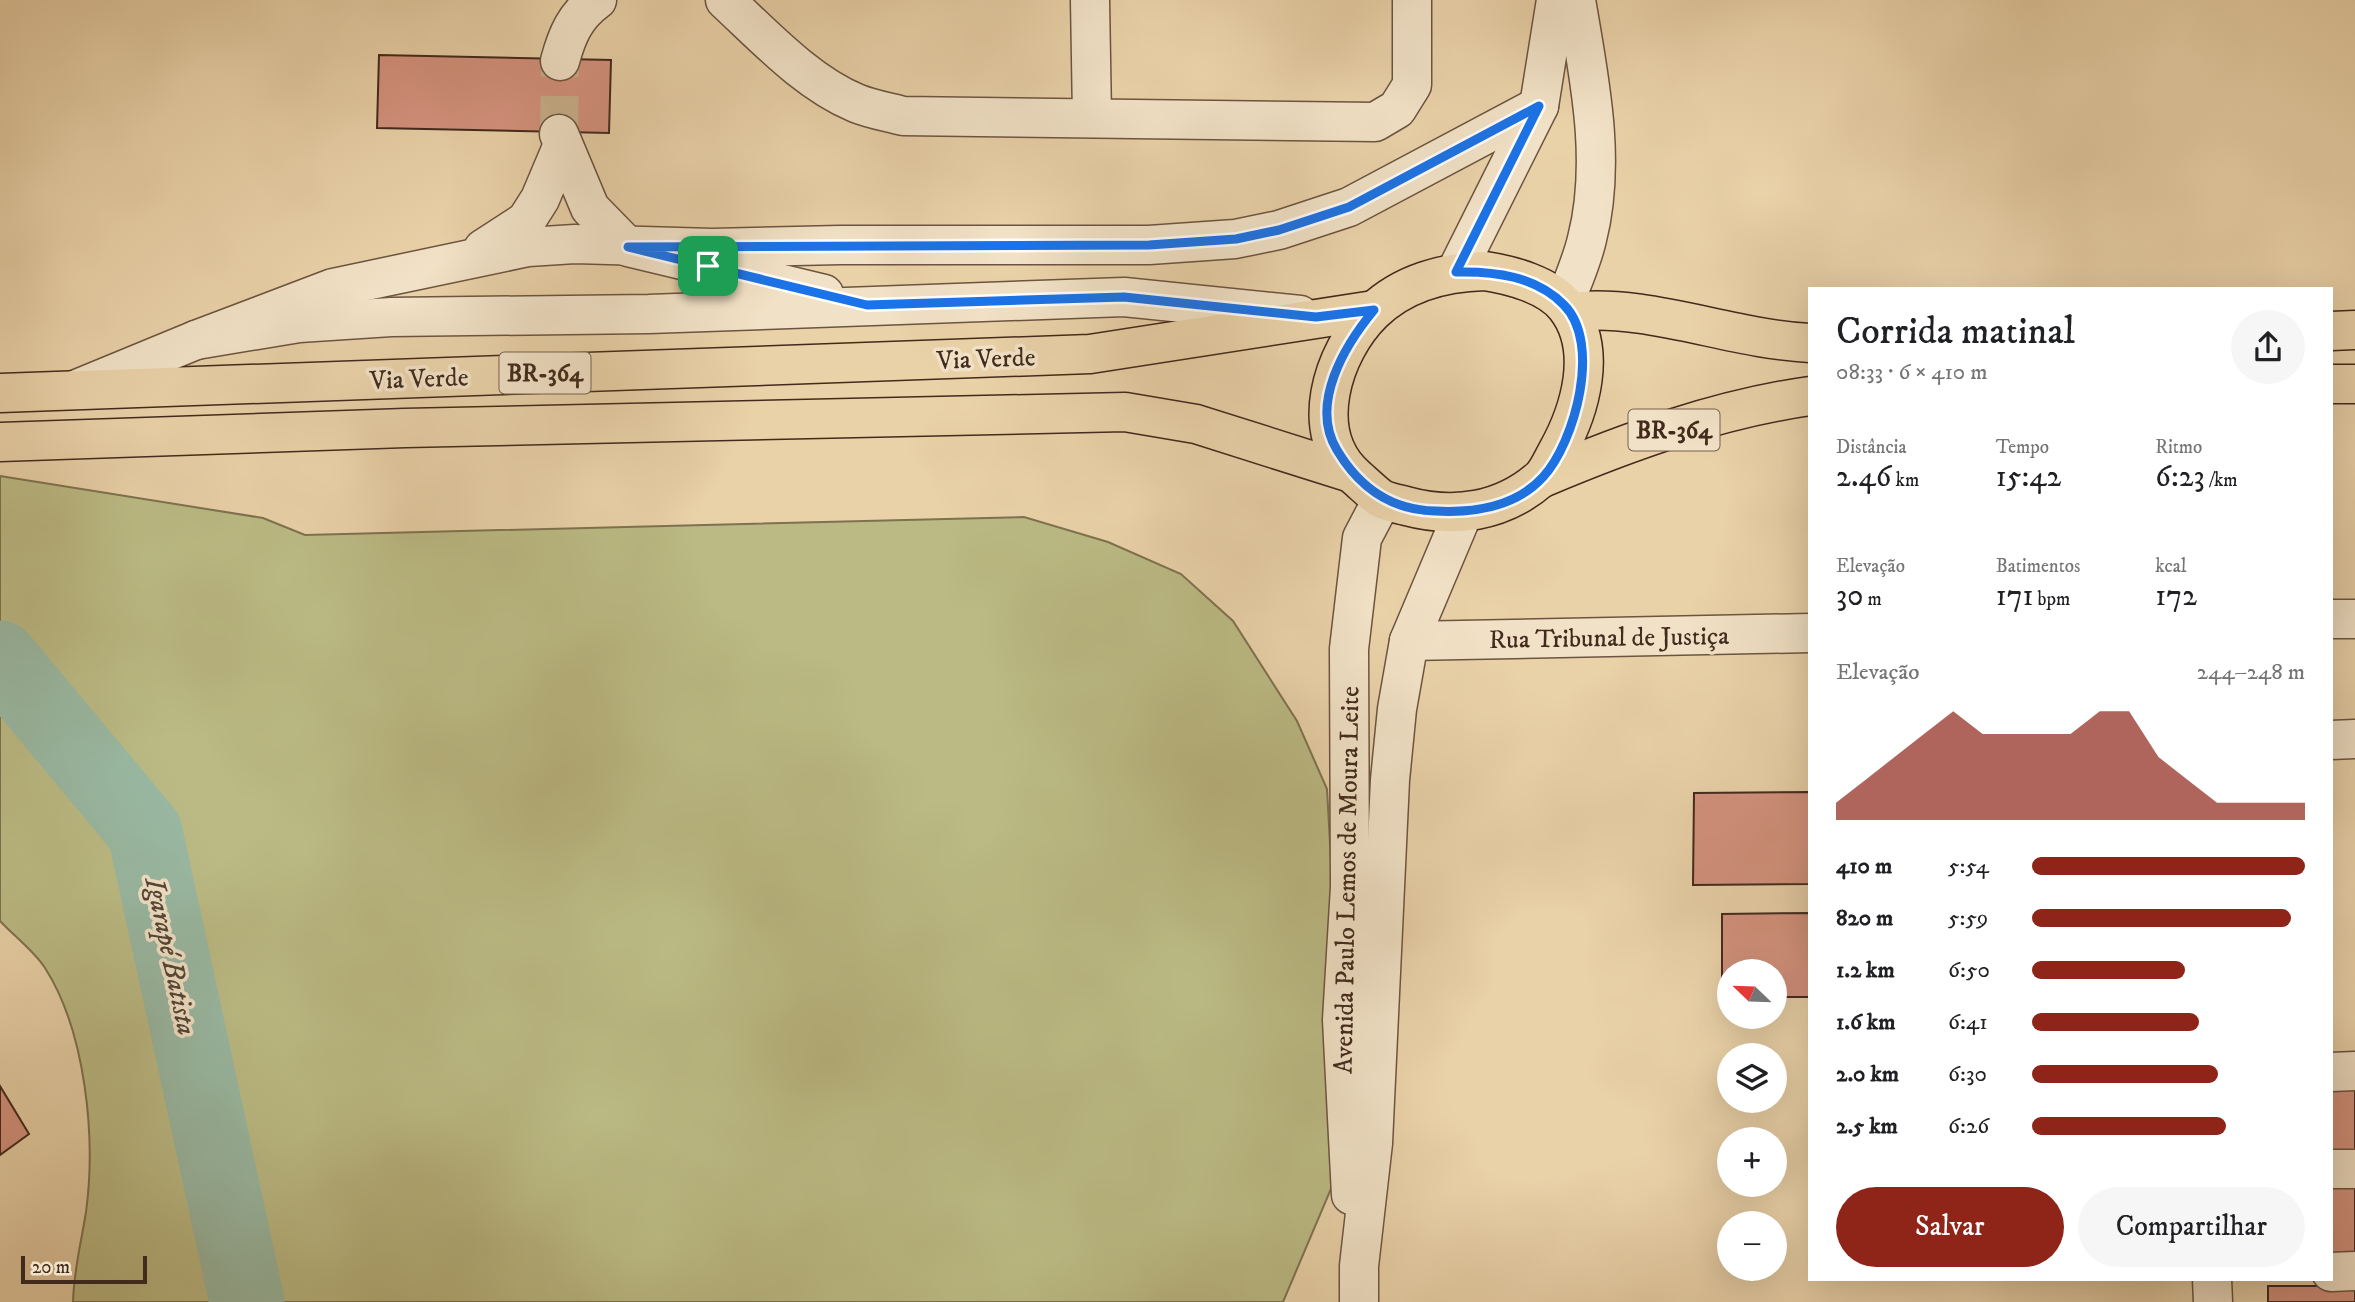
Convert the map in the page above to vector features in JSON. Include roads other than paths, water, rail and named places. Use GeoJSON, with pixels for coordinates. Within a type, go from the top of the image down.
{"type":"FeatureCollection","features":[{"type":"Feature","properties":{"kind":"main road","name":"BR-364"},"geometry":{"type":"LineString","coordinates":[[1542,478],[1567,435],[1580,401],[1583,366],[1578,328],[1567,308],[1515,275],[1456,272],[1415,285],[1374,310],[1351,338],[1335,372],[1327,411],[1334,446],[1351,473],[1382,499],[1425,511],[1463,513],[1490,508],[1512,499],[1542,478],[1585,460],[1727,412],[1808,396]]}},
{"type":"Feature","properties":{"kind":"main road"},"geometry":{"type":"LineString","coordinates":[[1567,308],[1608,309],[1724,332],[1808,344]]}},
{"type":"Feature","properties":{"kind":"main road","name":"BR-364"},"geometry":{"type":"LineString","coordinates":[[1316,317],[1374,310]]}},
{"type":"Feature","properties":{"kind":"main road","name":"Via Verde"},"geometry":{"type":"LineString","coordinates":[[0,393],[1090,354],[1316,317]]}},
{"type":"Feature","properties":{"kind":"main road"},"geometry":{"type":"LineString","coordinates":[[2333,331],[2355,330]]}},
{"type":"Feature","properties":{"kind":"main road"},"geometry":{"type":"LineString","coordinates":[[2333,384],[2355,384]]}},
{"type":"Feature","properties":{"kind":"main road","name":"Via Verde"},"geometry":{"type":"LineString","coordinates":[[0,442],[155,435],[1125,412],[1196,424],[1351,473]]}},
{"type":"Feature","properties":{"kind":"street"},"geometry":{"type":"LineString","coordinates":[[560,61],[567,32],[586,8],[597,0]]}},
{"type":"Feature","properties":{"kind":"street"},"geometry":{"type":"LineString","coordinates":[[725,0],[815,78],[856,103],[903,116],[1375,122],[1397,109],[1412,85],[1412,0]]}},
{"type":"Feature","properties":{"kind":"street"},"geometry":{"type":"LineString","coordinates":[[1090,0],[1092,117]]}},
{"type":"Feature","properties":{"kind":"street"},"geometry":{"type":"LineString","coordinates":[[1456,272],[1539,106],[1556,0]]}},
{"type":"Feature","properties":{"kind":"street"},"geometry":{"type":"LineString","coordinates":[[1567,308],[1588,238],[1595,164],[1591,89],[1576,0]]}},
{"type":"Feature","properties":{"kind":"street"},"geometry":{"type":"LineString","coordinates":[[76,389],[333,288],[470,257],[563,244],[628,247],[1149,245],[1236,239],[1279,230],[1349,207],[1539,106]]}},
{"type":"Feature","properties":{"kind":"street"},"geometry":{"type":"LineString","coordinates":[[470,257],[526,221],[540,199],[560,141],[590,208],[628,247],[867,305]]}},
{"type":"Feature","properties":{"kind":"street"},"geometry":{"type":"LineString","coordinates":[[196,340],[299,323],[391,317],[649,314],[1124,297],[1316,317]]}},
{"type":"Feature","properties":{"kind":"street","name":"Avenida Paulo Lemos de Moura Leite"},"geometry":{"type":"LineString","coordinates":[[1359,1284],[1348,1172],[1343,1055],[1350,887],[1347,706],[1354,591],[1362,538],[1382,499]]}},
{"type":"Feature","properties":{"kind":"street","name":"Avenida Paulo Lemos de Moura Leite"},"geometry":{"type":"LineString","coordinates":[[1359,1284],[1374,1129],[1390,780],[1397,709],[1409,641],[1463,513]]}},
{"type":"Feature","properties":{"kind":"street"},"geometry":{"type":"LineString","coordinates":[[2333,619],[2355,619]]}},
{"type":"Feature","properties":{"kind":"street","name":"Rua Tribunal de Justiça"},"geometry":{"type":"LineString","coordinates":[[1409,641],[1808,633]]}},
{"type":"Feature","properties":{"kind":"street"},"geometry":{"type":"LineString","coordinates":[[2333,740],[2355,739]]}},
{"type":"Feature","properties":{"kind":"street"},"geometry":{"type":"LineString","coordinates":[[2333,1073],[2355,1071]]}},
{"type":"Feature","properties":{"kind":"street"},"geometry":{"type":"LineString","coordinates":[[2333,1169],[2355,1169]]}},
{"type":"Feature","properties":{"kind":"street"},"geometry":{"type":"LineString","coordinates":[[2333,1272],[2355,1271]]}},
{"type":"Feature","properties":{"kind":"street"},"geometry":{"type":"LineString","coordinates":[[2212,1281],[2213,1302]]}},
{"type":"Feature","properties":{"kind":"waterway","name":"Igarapé Batista"},"geometry":{"type":"LineString","coordinates":[[0,658],[145,832],[247,1302]]}},
{"type":"Feature","properties":{"kind":"tunnel"},"geometry":{"type":"LineString","coordinates":[[559,134],[560,61]]}}]}
